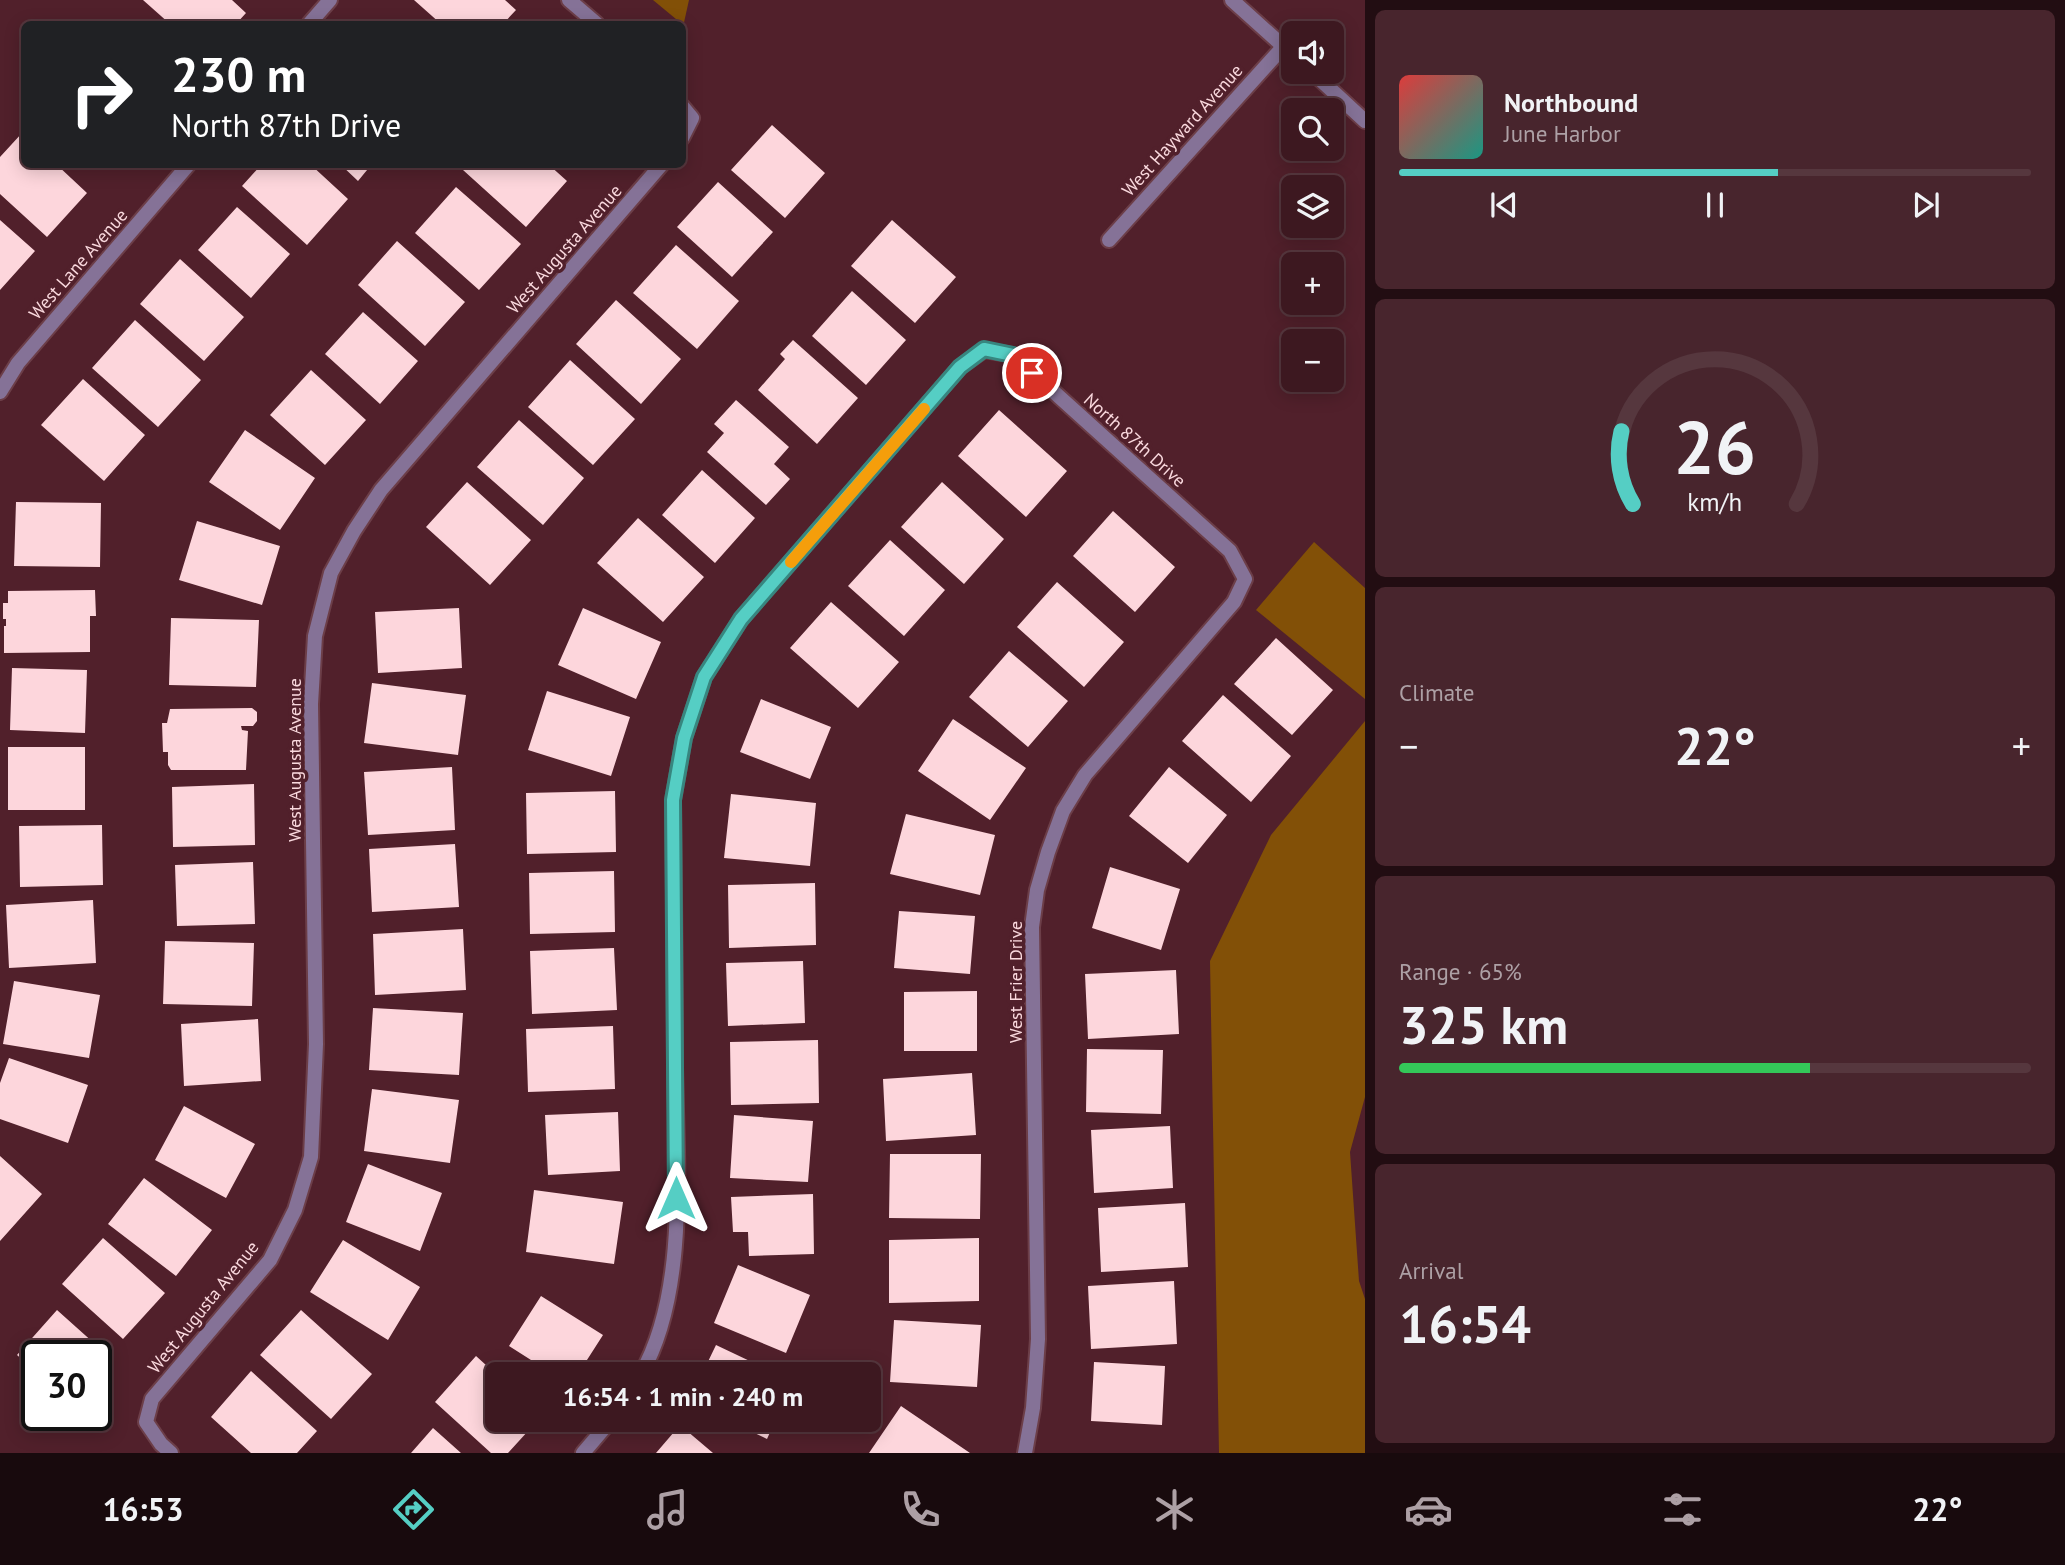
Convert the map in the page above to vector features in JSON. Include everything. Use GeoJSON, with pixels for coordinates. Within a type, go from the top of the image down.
{"type":"FeatureCollection","features":[{"type":"Feature","properties":{"kind":"street"},"geometry":{"type":"LineString","coordinates":[[312,21],[330,0]]}},
{"type":"Feature","properties":{"kind":"street"},"geometry":{"type":"LineString","coordinates":[[569,0],[594,21]]}},
{"type":"Feature","properties":{"kind":"street"},"geometry":{"type":"LineString","coordinates":[[1233,0],[1281,43]]}},
{"type":"Feature","properties":{"kind":"street","name":"West Hayward Avenue"},"geometry":{"type":"LineString","coordinates":[[1109,240],[1281,58]]}},
{"type":"Feature","properties":{"kind":"street"},"geometry":{"type":"LineString","coordinates":[[1325,84],[1365,121]]}},
{"type":"Feature","properties":{"kind":"street"},"geometry":{"type":"LineString","coordinates":[[686,111],[691,118],[686,129]]}},
{"type":"Feature","properties":{"kind":"street","name":"West Lane Avenue"},"geometry":{"type":"LineString","coordinates":[[0,392],[18,363],[186,168]]}},
{"type":"Feature","properties":{"kind":"street","name":"West Augusta Avenue"},"geometry":{"type":"LineString","coordinates":[[171,1453],[161,1444],[146,1422],[152,1399],[270,1260],[295,1210],[311,1157],[316,1044],[310,704],[315,635],[331,573],[381,490],[659,168]]}},
{"type":"Feature","properties":{"kind":"street","name":"North 87th Drive"},"geometry":{"type":"LineString","coordinates":[[648,1362],[667,1304],[677,1224],[673,800],[684,738],[704,677],[741,619],[960,367],[984,349],[1013,355],[1230,551],[1245,579]]}},
{"type":"Feature","properties":{"kind":"street","name":"West Frier Drive"},"geometry":{"type":"LineString","coordinates":[[1024,1453],[1032,1408],[1038,1339],[1032,927],[1037,890],[1063,811],[1085,775],[1234,602],[1245,579]]}},
{"type":"Feature","properties":{"kind":"street"},"geometry":{"type":"LineString","coordinates":[[583,1453],[601,1432]]}},
{"type":"Feature","properties":{"kind":"shaded area"},"geometry":{"type":"Polygon","coordinates":[[[653,0],[689,0],[684,21],[678,21],[653,0]]]}},
{"type":"Feature","properties":{"kind":"shaded area"},"geometry":{"type":"Polygon","coordinates":[[[1314,542],[1365,588],[1365,699],[1256,610],[1314,542]]]}},
{"type":"Feature","properties":{"kind":"shaded area"},"geometry":{"type":"Polygon","coordinates":[[[1365,721],[1365,1097],[1350,1152],[1359,1281],[1365,1299],[1365,1453],[1219,1453],[1210,961],[1271,835],[1365,721]]]}},
{"type":"Feature","properties":{"kind":"building"},"geometry":{"type":"Polygon","coordinates":[[[143,0],[232,0],[246,13],[239,21],[167,21],[143,0]]]}},
{"type":"Feature","properties":{"kind":"building"},"geometry":{"type":"Polygon","coordinates":[[[414,0],[505,0],[516,10],[506,21],[438,21],[414,0]]]}},
{"type":"Feature","properties":{"kind":"building"},"geometry":{"type":"Polygon","coordinates":[[[772,125],[825,173],[785,218],[731,170],[772,125]]]}},
{"type":"Feature","properties":{"kind":"building"},"geometry":{"type":"Polygon","coordinates":[[[21,134],[21,168],[60,168],[87,193],[47,237],[0,194],[0,157],[21,134]]]}},
{"type":"Feature","properties":{"kind":"building"},"geometry":{"type":"Polygon","coordinates":[[[258,168],[314,168],[348,199],[307,245],[242,186],[258,168]]]}},
{"type":"Feature","properties":{"kind":"building"},"geometry":{"type":"Polygon","coordinates":[[[344,168],[369,168],[358,181],[344,168]]]}},
{"type":"Feature","properties":{"kind":"building"},"geometry":{"type":"Polygon","coordinates":[[[552,168],[567,181],[526,227],[463,170],[552,168]]]}},
{"type":"Feature","properties":{"kind":"building"},"geometry":{"type":"Polygon","coordinates":[[[718,182],[773,232],[732,277],[677,227],[718,182]]]}},
{"type":"Feature","properties":{"kind":"building"},"geometry":{"type":"Polygon","coordinates":[[[456,187],[521,244],[479,290],[415,233],[456,187]]]}},
{"type":"Feature","properties":{"kind":"building"},"geometry":{"type":"Polygon","coordinates":[[[237,207],[290,254],[251,298],[198,250],[237,207]]]}},
{"type":"Feature","properties":{"kind":"building"},"geometry":{"type":"Polygon","coordinates":[[[0,220],[35,251],[0,290],[0,220]]]}},
{"type":"Feature","properties":{"kind":"building"},"geometry":{"type":"Polygon","coordinates":[[[892,220],[956,277],[915,323],[851,266],[892,220]]]}},
{"type":"Feature","properties":{"kind":"building"},"geometry":{"type":"Polygon","coordinates":[[[397,241],[465,302],[425,346],[358,285],[397,241]]]}},
{"type":"Feature","properties":{"kind":"building"},"geometry":{"type":"Polygon","coordinates":[[[676,245],[739,301],[697,349],[633,293],[676,245]]]}},
{"type":"Feature","properties":{"kind":"building"},"geometry":{"type":"Polygon","coordinates":[[[180,259],[244,317],[204,361],[140,304],[180,259]]]}},
{"type":"Feature","properties":{"kind":"building"},"geometry":{"type":"Polygon","coordinates":[[[852,291],[906,340],[866,385],[812,336],[852,291]]]}},
{"type":"Feature","properties":{"kind":"building"},"geometry":{"type":"Polygon","coordinates":[[[616,300],[681,359],[641,404],[576,344],[616,300]]]}},
{"type":"Feature","properties":{"kind":"building"},"geometry":{"type":"Polygon","coordinates":[[[363,312],[418,361],[380,404],[325,354],[363,312]]]}},
{"type":"Feature","properties":{"kind":"building"},"geometry":{"type":"Polygon","coordinates":[[[135,320],[201,380],[158,427],[92,368],[135,320]]]}},
{"type":"Feature","properties":{"kind":"building"},"geometry":{"type":"Polygon","coordinates":[[[793,340],[858,398],[817,444],[758,390],[785,359],[780,354],[793,340]]]}},
{"type":"Feature","properties":{"kind":"building"},"geometry":{"type":"Polygon","coordinates":[[[570,360],[635,419],[593,465],[528,407],[570,360]]]}},
{"type":"Feature","properties":{"kind":"building"},"geometry":{"type":"Polygon","coordinates":[[[311,370],[366,420],[325,465],[270,415],[311,370]]]}},
{"type":"Feature","properties":{"kind":"building"},"geometry":{"type":"Polygon","coordinates":[[[83,379],[145,435],[104,481],[41,425],[83,379]]]}},
{"type":"Feature","properties":{"kind":"building"},"geometry":{"type":"Polygon","coordinates":[[[736,400],[789,447],[774,464],[790,479],[766,505],[707,452],[724,433],[714,424],[736,400]]]}},
{"type":"Feature","properties":{"kind":"building"},"geometry":{"type":"Polygon","coordinates":[[[999,410],[1067,471],[1026,517],[958,456],[999,410]]]}},
{"type":"Feature","properties":{"kind":"building"},"geometry":{"type":"Polygon","coordinates":[[[519,420],[584,478],[543,525],[477,467],[519,420]]]}},
{"type":"Feature","properties":{"kind":"building"},"geometry":{"type":"Polygon","coordinates":[[[245,430],[315,478],[280,530],[209,482],[245,430]]]}},
{"type":"Feature","properties":{"kind":"building"},"geometry":{"type":"Polygon","coordinates":[[[702,470],[755,518],[715,563],[662,515],[702,470]]]}},
{"type":"Feature","properties":{"kind":"building"},"geometry":{"type":"Polygon","coordinates":[[[467,482],[531,540],[490,585],[426,527],[467,482]]]}},
{"type":"Feature","properties":{"kind":"building"},"geometry":{"type":"Polygon","coordinates":[[[942,482],[1004,539],[964,584],[901,527],[942,482]]]}},
{"type":"Feature","properties":{"kind":"building"},"geometry":{"type":"Polygon","coordinates":[[[16,502],[101,503],[100,567],[14,566],[16,502]]]}},
{"type":"Feature","properties":{"kind":"building"},"geometry":{"type":"Polygon","coordinates":[[[1113,511],[1175,567],[1135,612],[1073,556],[1113,511]]]}},
{"type":"Feature","properties":{"kind":"building"},"geometry":{"type":"Polygon","coordinates":[[[638,518],[704,577],[663,622],[597,563],[638,518]]]}},
{"type":"Feature","properties":{"kind":"building"},"geometry":{"type":"Polygon","coordinates":[[[197,521],[280,546],[262,605],[179,580],[197,521]]]}},
{"type":"Feature","properties":{"kind":"building"},"geometry":{"type":"Polygon","coordinates":[[[890,540],[945,590],[904,636],[848,586],[890,540]]]}},
{"type":"Feature","properties":{"kind":"building"},"geometry":{"type":"Polygon","coordinates":[[[1057,582],[1124,642],[1084,687],[1017,627],[1057,582]]]}},
{"type":"Feature","properties":{"kind":"building"},"geometry":{"type":"Polygon","coordinates":[[[95,590],[96,616],[90,616],[90,652],[4,653],[6,619],[3,619],[3,603],[8,603],[8,591],[95,590]]]}},
{"type":"Feature","properties":{"kind":"building"},"geometry":{"type":"Polygon","coordinates":[[[831,602],[899,662],[858,708],[790,648],[831,602]]]}},
{"type":"Feature","properties":{"kind":"building"},"geometry":{"type":"Polygon","coordinates":[[[459,608],[462,668],[378,673],[375,612],[459,608]]]}},
{"type":"Feature","properties":{"kind":"building"},"geometry":{"type":"Polygon","coordinates":[[[583,608],[661,642],[636,699],[558,665],[583,608]]]}},
{"type":"Feature","properties":{"kind":"building"},"geometry":{"type":"Polygon","coordinates":[[[171,618],[259,620],[256,687],[169,685],[171,618]]]}},
{"type":"Feature","properties":{"kind":"building"},"geometry":{"type":"Polygon","coordinates":[[[1276,638],[1333,690],[1292,735],[1234,684],[1276,638]]]}},
{"type":"Feature","properties":{"kind":"building"},"geometry":{"type":"Polygon","coordinates":[[[1009,651],[1068,701],[1028,747],[969,697],[1009,651]]]}},
{"type":"Feature","properties":{"kind":"building"},"geometry":{"type":"Polygon","coordinates":[[[12,668],[87,670],[85,733],[10,730],[12,668]]]}},
{"type":"Feature","properties":{"kind":"building"},"geometry":{"type":"Polygon","coordinates":[[[372,683],[466,695],[458,755],[364,743],[372,683]]]}},
{"type":"Feature","properties":{"kind":"building"},"geometry":{"type":"Polygon","coordinates":[[[547,691],[630,717],[611,776],[528,750],[547,691]]]}},
{"type":"Feature","properties":{"kind":"building"},"geometry":{"type":"Polygon","coordinates":[[[1223,695],[1291,756],[1251,802],[1182,741],[1223,695]]]}},
{"type":"Feature","properties":{"kind":"building"},"geometry":{"type":"Polygon","coordinates":[[[761,699],[831,727],[810,779],[740,752],[761,699]]]}},
{"type":"Feature","properties":{"kind":"building"},"geometry":{"type":"Polygon","coordinates":[[[252,708],[257,712],[257,721],[253,726],[241,726],[242,730],[248,731],[246,770],[171,770],[168,765],[168,752],[163,752],[162,723],[167,723],[170,709],[252,708]]]}},
{"type":"Feature","properties":{"kind":"building"},"geometry":{"type":"Polygon","coordinates":[[[953,719],[1026,768],[990,820],[918,771],[953,719]]]}},
{"type":"Feature","properties":{"kind":"building"},"geometry":{"type":"Polygon","coordinates":[[[8,747],[85,747],[85,810],[8,810],[8,747]]]}},
{"type":"Feature","properties":{"kind":"building"},"geometry":{"type":"Polygon","coordinates":[[[452,767],[455,830],[368,835],[364,772],[452,767]]]}},
{"type":"Feature","properties":{"kind":"building"},"geometry":{"type":"Polygon","coordinates":[[[1169,767],[1227,815],[1188,863],[1129,816],[1169,767]]]}},
{"type":"Feature","properties":{"kind":"building"},"geometry":{"type":"Polygon","coordinates":[[[254,784],[255,845],[173,847],[172,787],[254,784]]]}},
{"type":"Feature","properties":{"kind":"building"},"geometry":{"type":"Polygon","coordinates":[[[615,791],[616,852],[527,854],[526,793],[615,791]]]}},
{"type":"Feature","properties":{"kind":"building"},"geometry":{"type":"Polygon","coordinates":[[[731,794],[816,803],[810,866],[724,858],[731,794]]]}},
{"type":"Feature","properties":{"kind":"building"},"geometry":{"type":"Polygon","coordinates":[[[906,814],[995,835],[980,895],[890,874],[906,814]]]}},
{"type":"Feature","properties":{"kind":"building"},"geometry":{"type":"Polygon","coordinates":[[[102,825],[103,885],[20,887],[19,826],[102,825]]]}},
{"type":"Feature","properties":{"kind":"building"},"geometry":{"type":"Polygon","coordinates":[[[455,844],[459,907],[372,912],[369,849],[455,844]]]}},
{"type":"Feature","properties":{"kind":"building"},"geometry":{"type":"Polygon","coordinates":[[[253,862],[255,924],[177,926],[175,865],[253,862]]]}},
{"type":"Feature","properties":{"kind":"building"},"geometry":{"type":"Polygon","coordinates":[[[1110,867],[1180,889],[1161,950],[1092,928],[1110,867]]]}},
{"type":"Feature","properties":{"kind":"building"},"geometry":{"type":"Polygon","coordinates":[[[614,871],[615,932],[530,934],[529,873],[614,871]]]}},
{"type":"Feature","properties":{"kind":"building"},"geometry":{"type":"Polygon","coordinates":[[[815,883],[816,945],[729,948],[728,885],[815,883]]]}},
{"type":"Feature","properties":{"kind":"building"},"geometry":{"type":"Polygon","coordinates":[[[93,900],[96,963],[9,968],[6,905],[93,900]]]}},
{"type":"Feature","properties":{"kind":"building"},"geometry":{"type":"Polygon","coordinates":[[[899,911],[975,916],[970,974],[894,968],[899,911]]]}},
{"type":"Feature","properties":{"kind":"building"},"geometry":{"type":"Polygon","coordinates":[[[463,929],[466,990],[375,995],[373,934],[463,929]]]}},
{"type":"Feature","properties":{"kind":"building"},"geometry":{"type":"Polygon","coordinates":[[[165,941],[254,943],[252,1006],[163,1004],[165,941]]]}},
{"type":"Feature","properties":{"kind":"building"},"geometry":{"type":"Polygon","coordinates":[[[614,948],[617,1010],[532,1014],[530,951],[614,948]]]}},
{"type":"Feature","properties":{"kind":"building"},"geometry":{"type":"Polygon","coordinates":[[[803,961],[805,1023],[728,1026],[726,963],[803,961]]]}},
{"type":"Feature","properties":{"kind":"building"},"geometry":{"type":"Polygon","coordinates":[[[1176,970],[1179,1034],[1088,1039],[1085,974],[1176,970]]]}},
{"type":"Feature","properties":{"kind":"building"},"geometry":{"type":"Polygon","coordinates":[[[14,981],[100,995],[89,1058],[3,1044],[14,981]]]}},
{"type":"Feature","properties":{"kind":"building"},"geometry":{"type":"Polygon","coordinates":[[[977,991],[977,1051],[904,1051],[904,992],[977,991]]]}},
{"type":"Feature","properties":{"kind":"building"},"geometry":{"type":"Polygon","coordinates":[[[373,1008],[463,1013],[459,1075],[369,1070],[373,1008]]]}},
{"type":"Feature","properties":{"kind":"building"},"geometry":{"type":"Polygon","coordinates":[[[258,1019],[261,1081],[184,1086],[181,1024],[258,1019]]]}},
{"type":"Feature","properties":{"kind":"building"},"geometry":{"type":"Polygon","coordinates":[[[613,1026],[615,1089],[528,1092],[526,1029],[613,1026]]]}},
{"type":"Feature","properties":{"kind":"building"},"geometry":{"type":"Polygon","coordinates":[[[818,1040],[819,1103],[731,1105],[730,1042],[818,1040]]]}},
{"type":"Feature","properties":{"kind":"building"},"geometry":{"type":"Polygon","coordinates":[[[1087,1049],[1163,1050],[1161,1114],[1086,1112],[1087,1049]]]}},
{"type":"Feature","properties":{"kind":"building"},"geometry":{"type":"Polygon","coordinates":[[[9,1058],[88,1085],[68,1143],[0,1119],[0,1083],[9,1058]]]}},
{"type":"Feature","properties":{"kind":"building"},"geometry":{"type":"Polygon","coordinates":[[[972,1073],[976,1135],[886,1141],[883,1079],[972,1073]]]}},
{"type":"Feature","properties":{"kind":"building"},"geometry":{"type":"Polygon","coordinates":[[[372,1089],[459,1100],[450,1163],[364,1151],[372,1089]]]}},
{"type":"Feature","properties":{"kind":"building"},"geometry":{"type":"Polygon","coordinates":[[[184,1106],[255,1144],[226,1198],[155,1160],[184,1106]]]}},
{"type":"Feature","properties":{"kind":"building"},"geometry":{"type":"Polygon","coordinates":[[[618,1112],[620,1171],[548,1175],[545,1115],[618,1112]]]}},
{"type":"Feature","properties":{"kind":"building"},"geometry":{"type":"Polygon","coordinates":[[[734,1115],[813,1121],[808,1182],[730,1178],[734,1115]]]}},
{"type":"Feature","properties":{"kind":"building"},"geometry":{"type":"Polygon","coordinates":[[[1170,1126],[1173,1188],[1094,1193],[1091,1130],[1170,1126]]]}},
{"type":"Feature","properties":{"kind":"building"},"geometry":{"type":"Polygon","coordinates":[[[890,1154],[981,1154],[980,1219],[889,1218],[890,1154]]]}},
{"type":"Feature","properties":{"kind":"building"},"geometry":{"type":"Polygon","coordinates":[[[0,1156],[42,1194],[0,1241],[0,1156]]]}},
{"type":"Feature","properties":{"kind":"building"},"geometry":{"type":"Polygon","coordinates":[[[368,1164],[442,1193],[420,1251],[346,1222],[368,1164]]]}},
{"type":"Feature","properties":{"kind":"building"},"geometry":{"type":"Polygon","coordinates":[[[144,1178],[212,1230],[176,1276],[108,1224],[144,1178]]]}},
{"type":"Feature","properties":{"kind":"building"},"geometry":{"type":"Polygon","coordinates":[[[534,1190],[623,1202],[614,1264],[526,1252],[534,1190]]]}},
{"type":"Feature","properties":{"kind":"building"},"geometry":{"type":"Polygon","coordinates":[[[813,1194],[814,1254],[749,1256],[748,1232],[733,1232],[731,1197],[813,1194]]]}},
{"type":"Feature","properties":{"kind":"building"},"geometry":{"type":"Polygon","coordinates":[[[1185,1203],[1188,1267],[1101,1272],[1098,1208],[1185,1203]]]}},
{"type":"Feature","properties":{"kind":"building"},"geometry":{"type":"Polygon","coordinates":[[[103,1238],[165,1293],[123,1339],[62,1284],[103,1238]]]}},
{"type":"Feature","properties":{"kind":"building"},"geometry":{"type":"Polygon","coordinates":[[[979,1238],[979,1301],[889,1303],[889,1240],[979,1238]]]}},
{"type":"Feature","properties":{"kind":"building"},"geometry":{"type":"Polygon","coordinates":[[[343,1240],[420,1287],[388,1340],[310,1292],[343,1240]]]}},
{"type":"Feature","properties":{"kind":"building"},"geometry":{"type":"Polygon","coordinates":[[[738,1265],[810,1295],[786,1353],[714,1323],[738,1265]]]}},
{"type":"Feature","properties":{"kind":"building"},"geometry":{"type":"Polygon","coordinates":[[[1174,1281],[1177,1344],[1091,1349],[1088,1286],[1174,1281]]]}},
{"type":"Feature","properties":{"kind":"building"},"geometry":{"type":"Polygon","coordinates":[[[541,1296],[603,1335],[586,1362],[534,1362],[509,1346],[541,1296]]]}},
{"type":"Feature","properties":{"kind":"building"},"geometry":{"type":"Polygon","coordinates":[[[57,1310],[91,1340],[30,1340],[57,1310]]]}},
{"type":"Feature","properties":{"kind":"building"},"geometry":{"type":"Polygon","coordinates":[[[301,1310],[372,1374],[331,1419],[260,1355],[301,1310]]]}},
{"type":"Feature","properties":{"kind":"building"},"geometry":{"type":"Polygon","coordinates":[[[894,1320],[981,1325],[977,1387],[890,1382],[894,1320]]]}},
{"type":"Feature","properties":{"kind":"building"},"geometry":{"type":"Polygon","coordinates":[[[716,1345],[752,1362],[708,1362],[716,1345]]]}},
{"type":"Feature","properties":{"kind":"building"},"geometry":{"type":"Polygon","coordinates":[[[476,1356],[485,1364],[485,1432],[527,1432],[508,1453],[491,1453],[435,1402],[476,1356]]]}},
{"type":"Feature","properties":{"kind":"building"},"geometry":{"type":"Polygon","coordinates":[[[1094,1362],[1165,1366],[1162,1425],[1091,1421],[1094,1362]]]}},
{"type":"Feature","properties":{"kind":"building"},"geometry":{"type":"Polygon","coordinates":[[[251,1371],[317,1431],[297,1453],[251,1453],[211,1417],[251,1371]]]}},
{"type":"Feature","properties":{"kind":"building"},"geometry":{"type":"Polygon","coordinates":[[[901,1406],[970,1453],[869,1453],[901,1406]]]}},
{"type":"Feature","properties":{"kind":"building"},"geometry":{"type":"Polygon","coordinates":[[[433,1428],[461,1453],[411,1453],[433,1428]]]}},
{"type":"Feature","properties":{"kind":"building"},"geometry":{"type":"Polygon","coordinates":[[[674,1432],[688,1432],[713,1453],[656,1453],[674,1432]]]}},
{"type":"Feature","properties":{"kind":"building"},"geometry":{"type":"Polygon","coordinates":[[[752,1432],[770,1432],[767,1439],[752,1432]]]}},
{"type":"Feature","properties":{"kind":"slow traffic"},"geometry":{"type":"LineString","coordinates":[[791,562],[924,409]]}},
{"type":"Feature","properties":{"kind":"route"},"geometry":{"type":"LineString","coordinates":[[676,1198],[673,800],[684,738],[704,677],[741,619],[960,367],[984,349],[1013,355],[1032,373]]}}]}
